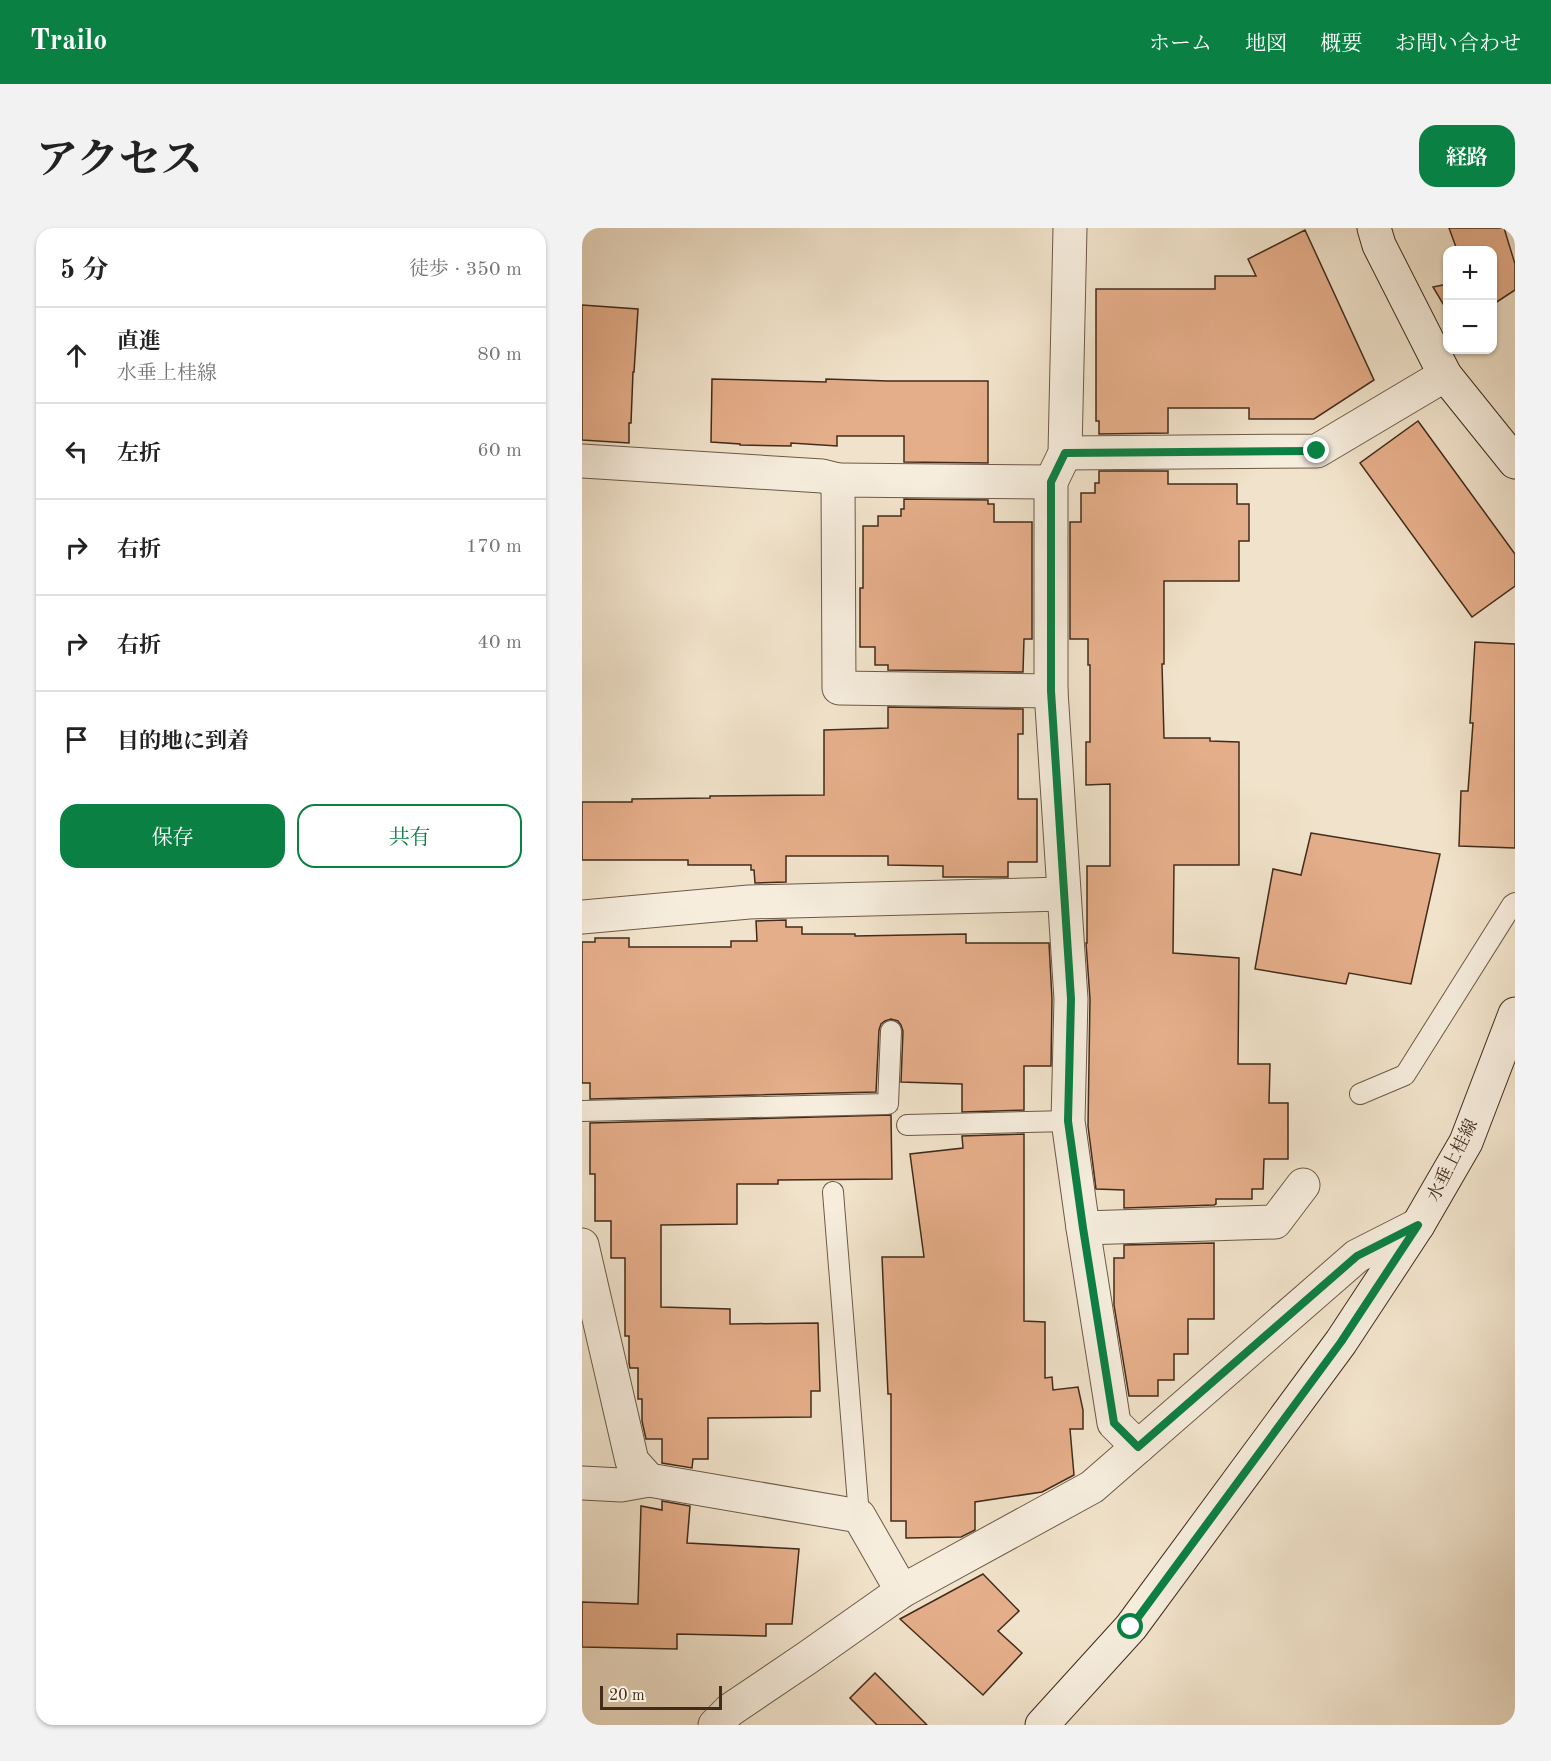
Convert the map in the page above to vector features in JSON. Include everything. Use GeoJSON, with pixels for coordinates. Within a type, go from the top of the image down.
{"type":"FeatureCollection","features":[{"type":"Feature","properties":{"kind":"street"},"geometry":{"type":"LineString","coordinates":[[1070,228],[1065,453],[1051,482],[1051,691],[1071,999],[1068,1121],[1114,1423],[1138,1447]]}},
{"type":"Feature","properties":{"kind":"street"},"geometry":{"type":"LineString","coordinates":[[1374,228],[1379,245],[1445,375],[1515,462]]}},
{"type":"Feature","properties":{"kind":"street"},"geometry":{"type":"LineString","coordinates":[[1065,453],[1317,451],[1445,375]]}},
{"type":"Feature","properties":{"kind":"street"},"geometry":{"type":"LineString","coordinates":[[582,461],[822,476],[838,480],[1051,482]]}},
{"type":"Feature","properties":{"kind":"street"},"geometry":{"type":"LineString","coordinates":[[838,480],[838,688],[1051,691]]}},
{"type":"Feature","properties":{"kind":"street"},"geometry":{"type":"LineString","coordinates":[[582,917],[749,903],[1063,894]]}},
{"type":"Feature","properties":{"kind":"street","name":"水垂上桂線"},"geometry":{"type":"LineString","coordinates":[[1042,1725],[1131,1627],[1341,1342],[1418,1225],[1466,1142],[1515,1014]]}},
{"type":"Feature","properties":{"kind":"street"},"geometry":{"type":"LineString","coordinates":[[1083,1228],[1275,1222],[1303,1185]]}},
{"type":"Feature","properties":{"kind":"street"},"geometry":{"type":"LineString","coordinates":[[715,1725],[730,1710],[902,1591],[1092,1487],[1357,1256],[1418,1225]]}},
{"type":"Feature","properties":{"kind":"street"},"geometry":{"type":"LineString","coordinates":[[582,1245],[632,1461],[649,1480]]}},
{"type":"Feature","properties":{"kind":"street"},"geometry":{"type":"LineString","coordinates":[[582,1483],[621,1485],[649,1480],[859,1516],[902,1591]]}},
{"type":"Feature","properties":{"kind":"lane"},"geometry":{"type":"LineString","coordinates":[[1360,1094],[1404,1075],[1512,904],[1515,903]]}},
{"type":"Feature","properties":{"kind":"lane"},"geometry":{"type":"LineString","coordinates":[[582,1111],[888,1104],[891,1031]]}},
{"type":"Feature","properties":{"kind":"lane"},"geometry":{"type":"LineString","coordinates":[[907,1125],[1068,1121]]}},
{"type":"Feature","properties":{"kind":"lane"},"geometry":{"type":"LineString","coordinates":[[833,1192],[859,1516]]}},
{"type":"Feature","properties":{"kind":"lane"},"geometry":{"type":"LineString","coordinates":[[1059,1725],[1131,1627]]}},
{"type":"Feature","properties":{"kind":"building"},"geometry":{"type":"Polygon","coordinates":[[[1449,228],[1504,228],[1515,264],[1515,290],[1497,302],[1497,246],[1456,246],[1449,228]]]}},
{"type":"Feature","properties":{"kind":"building"},"geometry":{"type":"Polygon","coordinates":[[[1305,230],[1374,380],[1314,419],[1249,419],[1249,408],[1168,408],[1168,433],[1099,434],[1099,421],[1096,421],[1096,289],[1215,289],[1215,276],[1256,276],[1248,259],[1305,230]]]}},
{"type":"Feature","properties":{"kind":"building"},"geometry":{"type":"Polygon","coordinates":[[[1443,285],[1443,304],[1433,287],[1443,285]]]}},
{"type":"Feature","properties":{"kind":"building"},"geometry":{"type":"Polygon","coordinates":[[[582,305],[638,309],[629,443],[582,440],[582,305]]]}},
{"type":"Feature","properties":{"kind":"building"},"geometry":{"type":"Polygon","coordinates":[[[712,379],[826,382],[826,379],[988,381],[988,463],[904,462],[904,436],[837,436],[837,446],[791,443],[791,446],[740,445],[711,442],[712,379]]]}},
{"type":"Feature","properties":{"kind":"building"},"geometry":{"type":"Polygon","coordinates":[[[1418,421],[1515,554],[1515,586],[1472,617],[1360,463],[1418,421]]]}},
{"type":"Feature","properties":{"kind":"building"},"geometry":{"type":"Polygon","coordinates":[[[1099,471],[1168,471],[1168,484],[1237,484],[1237,504],[1249,504],[1249,541],[1239,541],[1239,581],[1164,581],[1164,664],[1162,664],[1164,738],[1210,738],[1210,741],[1239,742],[1239,865],[1174,865],[1173,953],[1239,958],[1238,1064],[1270,1064],[1269,1103],[1288,1103],[1288,1159],[1264,1159],[1263,1189],[1252,1189],[1252,1199],[1216,1199],[1214,1205],[1124,1208],[1124,1190],[1096,1189],[1088,1126],[1090,999],[1086,943],[1087,866],[1110,866],[1110,784],[1086,785],[1086,742],[1090,742],[1090,665],[1088,665],[1088,639],[1070,639],[1070,522],[1081,522],[1081,493],[1095,493],[1095,483],[1099,483],[1099,471]]]}},
{"type":"Feature","properties":{"kind":"building"},"geometry":{"type":"Polygon","coordinates":[[[904,499],[988,500],[988,504],[994,504],[994,522],[1032,522],[1032,639],[1024,639],[1023,672],[888,670],[888,665],[875,665],[875,647],[860,647],[863,526],[878,526],[878,516],[901,516],[904,499]]]}},
{"type":"Feature","properties":{"kind":"building"},"geometry":{"type":"Polygon","coordinates":[[[1475,642],[1515,644],[1515,848],[1459,846],[1461,791],[1468,791],[1473,723],[1470,723],[1475,642]]]}},
{"type":"Feature","properties":{"kind":"building"},"geometry":{"type":"Polygon","coordinates":[[[888,707],[1023,709],[1023,734],[1018,734],[1018,799],[1037,799],[1037,862],[1008,862],[1008,877],[943,877],[943,866],[888,865],[888,856],[786,856],[786,882],[755,883],[754,870],[751,870],[751,865],[688,865],[688,860],[582,860],[582,802],[632,802],[632,799],[710,798],[710,796],[824,795],[824,730],[888,728],[888,707]]]}},
{"type":"Feature","properties":{"kind":"building"},"geometry":{"type":"Polygon","coordinates":[[[1311,833],[1440,854],[1411,984],[1349,973],[1346,984],[1255,969],[1273,869],[1301,875],[1311,833]]]}},
{"type":"Feature","properties":{"kind":"building"},"geometry":{"type":"Polygon","coordinates":[[[786,920],[786,927],[802,927],[802,934],[855,934],[855,936],[966,934],[966,943],[1049,943],[1052,999],[1051,1066],[1024,1066],[1024,1110],[962,1112],[962,1084],[901,1082],[903,1031],[898,1021],[891,1019],[881,1024],[879,1030],[876,1092],[590,1099],[590,1083],[582,1083],[582,942],[595,942],[595,938],[629,938],[629,947],[731,947],[731,941],[757,941],[756,921],[786,920]]]}},
{"type":"Feature","properties":{"kind":"building"},"geometry":{"type":"Polygon","coordinates":[[[891,1115],[892,1179],[778,1180],[778,1184],[737,1184],[737,1224],[661,1225],[661,1307],[730,1309],[730,1324],[818,1323],[820,1391],[811,1391],[811,1417],[708,1418],[708,1459],[693,1459],[692,1468],[662,1463],[662,1439],[646,1439],[642,1421],[642,1399],[638,1399],[638,1368],[630,1368],[629,1363],[629,1336],[625,1336],[625,1258],[611,1258],[611,1221],[595,1221],[595,1174],[590,1174],[590,1123],[891,1115]]]}},
{"type":"Feature","properties":{"kind":"building"},"geometry":{"type":"Polygon","coordinates":[[[1024,1134],[1024,1321],[1045,1322],[1045,1378],[1052,1377],[1053,1390],[1078,1387],[1083,1410],[1083,1429],[1070,1429],[1074,1475],[1042,1492],[975,1502],[975,1530],[961,1537],[906,1538],[906,1521],[891,1521],[891,1394],[888,1394],[882,1257],[924,1257],[910,1154],[963,1148],[962,1136],[1024,1134]]]}},
{"type":"Feature","properties":{"kind":"building"},"geometry":{"type":"Polygon","coordinates":[[[1214,1243],[1214,1319],[1188,1319],[1188,1354],[1174,1354],[1174,1380],[1158,1380],[1158,1396],[1129,1396],[1114,1305],[1114,1258],[1124,1258],[1124,1245],[1214,1243]]]}},
{"type":"Feature","properties":{"kind":"building"},"geometry":{"type":"Polygon","coordinates":[[[662,1501],[690,1506],[687,1543],[799,1549],[792,1624],[766,1624],[766,1636],[677,1634],[677,1649],[582,1647],[582,1602],[638,1604],[641,1506],[662,1510],[662,1501]]]}},
{"type":"Feature","properties":{"kind":"building"},"geometry":{"type":"Polygon","coordinates":[[[983,1574],[1019,1611],[998,1631],[1022,1653],[983,1695],[900,1619],[983,1574]]]}},
{"type":"Feature","properties":{"kind":"building"},"geometry":{"type":"Polygon","coordinates":[[[875,1673],[927,1725],[877,1725],[850,1698],[875,1673]]]}},
{"type":"Feature","properties":{"kind":"route"},"geometry":{"type":"LineString","coordinates":[[1131,1627],[1341,1342],[1418,1225],[1357,1256],[1138,1447],[1114,1423],[1068,1121],[1071,999],[1051,691],[1051,482],[1065,453],[1317,451]]}}]}
